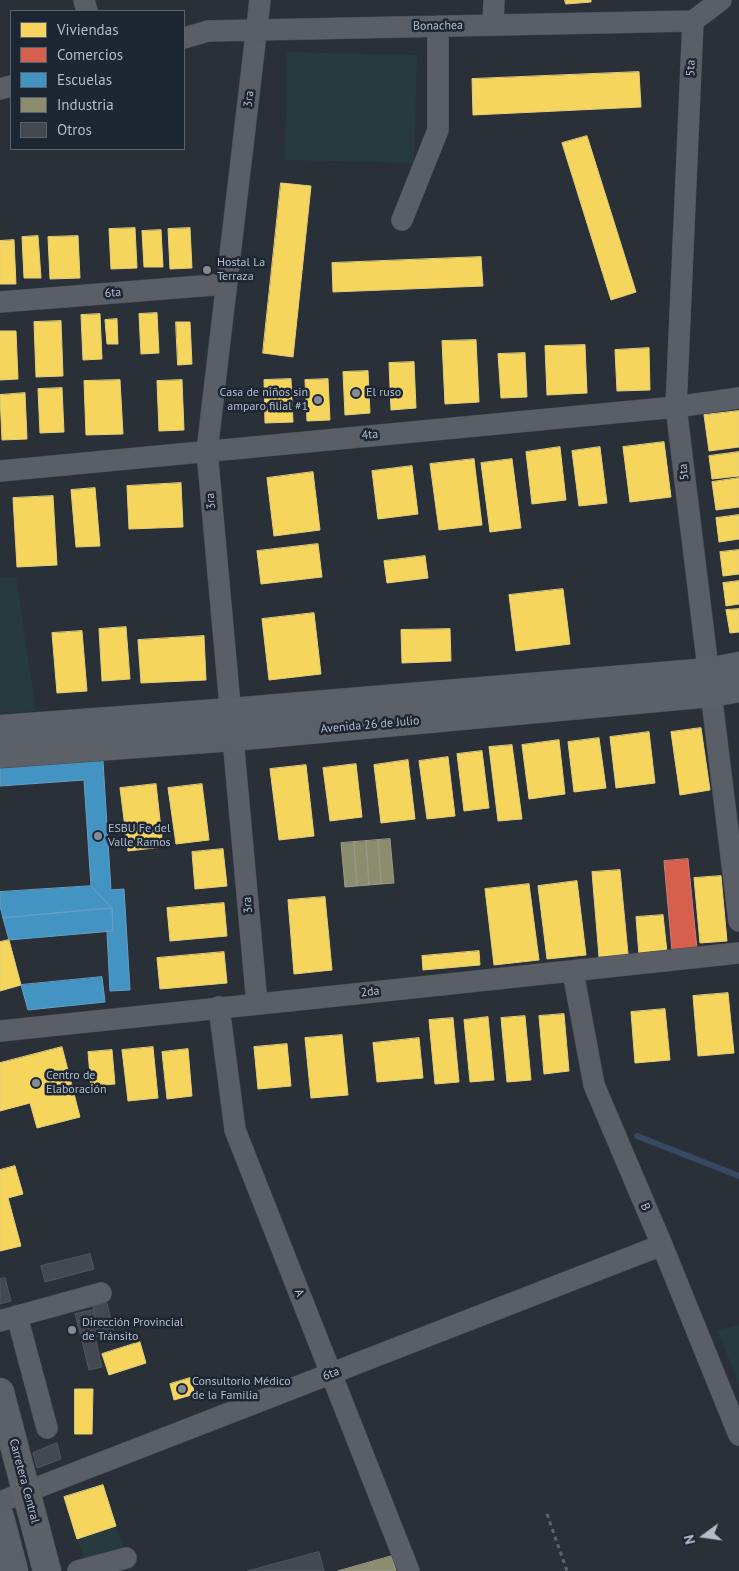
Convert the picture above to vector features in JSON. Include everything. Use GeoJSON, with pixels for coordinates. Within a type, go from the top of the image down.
{"type":"FeatureCollection","features":[{"type":"Feature","properties":{"kind":"main road","name":"Avenida 26 de Julio"},"geometry":{"type":"LineString","coordinates":[[710,683],[739,666]]}},
{"type":"Feature","properties":{"kind":"main road","name":"Avenida 26 de Julio"},"geometry":{"type":"LineString","coordinates":[[0,754],[232,725],[710,683],[739,688]]}},
{"type":"Feature","properties":{"kind":"main road","name":"Avenida 26 de Julio"},"geometry":{"type":"LineString","coordinates":[[0,729],[232,725]]}},
{"type":"Feature","properties":{"kind":"main road","name":"Carretera Central"},"geometry":{"type":"LineString","coordinates":[[0,1392],[47,1571]]}},
{"type":"Feature","properties":{"kind":"main road"},"geometry":{"type":"LineString","coordinates":[[0,1517],[14,1571]]}},
{"type":"Feature","properties":{"kind":"street","name":"3ra"},"geometry":{"type":"LineString","coordinates":[[257,1004],[207,451],[260,0]]}},
{"type":"Feature","properties":{"kind":"street"},"geometry":{"type":"LineString","coordinates":[[493,25],[494,0]]}},
{"type":"Feature","properties":{"kind":"street"},"geometry":{"type":"LineString","coordinates":[[693,21],[721,0]]}},
{"type":"Feature","properties":{"kind":"street","name":"Bonachea"},"geometry":{"type":"LineString","coordinates":[[185,38],[208,30],[693,21]]}},
{"type":"Feature","properties":{"kind":"street","name":"5ta"},"geometry":{"type":"LineString","coordinates":[[693,21],[676,407],[739,921]]}},
{"type":"Feature","properties":{"kind":"street"},"geometry":{"type":"LineString","coordinates":[[402,220],[438,130],[438,26]]}},
{"type":"Feature","properties":{"kind":"street","name":"6ta"},"geometry":{"type":"LineString","coordinates":[[0,302],[226,284]]}},
{"type":"Feature","properties":{"kind":"street","name":"4ta"},"geometry":{"type":"LineString","coordinates":[[0,471],[676,407],[739,398]]}},
{"type":"Feature","properties":{"kind":"street","name":"2da"},"geometry":{"type":"LineString","coordinates":[[0,1031],[739,953]]}},
{"type":"Feature","properties":{"kind":"street","name":"B"},"geometry":{"type":"LineString","coordinates":[[573,972],[594,1085],[662,1245],[739,1435]]}},
{"type":"Feature","properties":{"kind":"street","name":"A"},"geometry":{"type":"LineString","coordinates":[[219,1007],[235,1130],[409,1571]]}},
{"type":"Feature","properties":{"kind":"street","name":"6ta"},"geometry":{"type":"LineString","coordinates":[[0,1502],[662,1245]]}},
{"type":"Feature","properties":{"kind":"street"},"geometry":{"type":"LineString","coordinates":[[47,1428],[9,1319],[101,1293]]}},
{"type":"Feature","properties":{"kind":"street"},"geometry":{"type":"LineString","coordinates":[[78,1571],[126,1558]]}},
{"type":"Feature","properties":{"kind":"path"},"geometry":{"type":"LineString","coordinates":[[547,1514],[567,1571]]}},
{"type":"Feature","properties":{"kind":"green space"},"geometry":{"type":"Polygon","coordinates":[[[287,52],[417,55],[414,163],[285,160],[287,52]]]}},
{"type":"Feature","properties":{"kind":"green space"},"geometry":{"type":"Polygon","coordinates":[[[16,577],[36,711],[0,714],[0,578],[16,577]]]}},
{"type":"Feature","properties":{"kind":"green space"},"geometry":{"type":"Polygon","coordinates":[[[739,1325],[739,1384],[717,1330],[739,1325]]]}},
{"type":"Feature","properties":{"kind":"green space"},"geometry":{"type":"Polygon","coordinates":[[[116,1526],[123,1548],[85,1560],[77,1539],[116,1526]]]}},
{"type":"Feature","properties":{"kind":"building: Viviendas"},"geometry":{"type":"Polygon","coordinates":[[[565,0],[591,0],[591,2],[566,4],[565,0]]]}},
{"type":"Feature","properties":{"kind":"building: Viviendas"},"geometry":{"type":"Polygon","coordinates":[[[639,72],[641,107],[473,115],[472,79],[639,72]]]}},
{"type":"Feature","properties":{"kind":"building: Viviendas"},"geometry":{"type":"Polygon","coordinates":[[[587,136],[636,292],[611,300],[562,143],[587,136]]]}},
{"type":"Feature","properties":{"kind":"building: Viviendas"},"geometry":{"type":"Polygon","coordinates":[[[281,183],[311,186],[293,357],[263,353],[281,183]]]}},
{"type":"Feature","properties":{"kind":"building: Viviendas"},"geometry":{"type":"Polygon","coordinates":[[[135,228],[137,268],[111,269],[109,229],[135,228]]]}},
{"type":"Feature","properties":{"kind":"building: Viviendas"},"geometry":{"type":"Polygon","coordinates":[[[190,228],[192,268],[170,269],[168,229],[190,228]]]}},
{"type":"Feature","properties":{"kind":"building: Viviendas"},"geometry":{"type":"Polygon","coordinates":[[[161,230],[163,267],[144,267],[142,231],[161,230]]]}},
{"type":"Feature","properties":{"kind":"building: Viviendas"},"geometry":{"type":"Polygon","coordinates":[[[38,236],[41,278],[24,278],[22,237],[38,236]]]}},
{"type":"Feature","properties":{"kind":"building: Viviendas"},"geometry":{"type":"Polygon","coordinates":[[[78,236],[80,278],[50,279],[48,237],[78,236]]]}},
{"type":"Feature","properties":{"kind":"building: Viviendas"},"geometry":{"type":"Polygon","coordinates":[[[14,240],[16,284],[0,284],[0,241],[14,240]]]}},
{"type":"Feature","properties":{"kind":"building: Viviendas"},"geometry":{"type":"Polygon","coordinates":[[[481,257],[483,286],[333,292],[332,263],[481,257]]]}},
{"type":"Feature","properties":{"kind":"building: Viviendas"},"geometry":{"type":"Polygon","coordinates":[[[157,313],[159,353],[141,354],[139,314],[157,313]]]}},
{"type":"Feature","properties":{"kind":"building: Viviendas"},"geometry":{"type":"Polygon","coordinates":[[[100,314],[102,359],[83,360],[81,315],[100,314]]]}},
{"type":"Feature","properties":{"kind":"building: Viviendas"},"geometry":{"type":"Polygon","coordinates":[[[117,319],[118,344],[107,344],[105,320],[117,319]]]}},
{"type":"Feature","properties":{"kind":"building: Viviendas"},"geometry":{"type":"Polygon","coordinates":[[[61,321],[63,376],[36,377],[34,322],[61,321]]]}},
{"type":"Feature","properties":{"kind":"building: Viviendas"},"geometry":{"type":"Polygon","coordinates":[[[176,322],[190,322],[192,364],[178,365],[176,322]]]}},
{"type":"Feature","properties":{"kind":"building: Viviendas"},"geometry":{"type":"Polygon","coordinates":[[[0,331],[16,331],[18,379],[0,380],[0,331]]]}},
{"type":"Feature","properties":{"kind":"building: Viviendas"},"geometry":{"type":"Polygon","coordinates":[[[476,340],[479,402],[445,404],[442,341],[476,340]]]}},
{"type":"Feature","properties":{"kind":"building: Viviendas"},"geometry":{"type":"Polygon","coordinates":[[[585,345],[587,393],[547,395],[545,346],[585,345]]]}},
{"type":"Feature","properties":{"kind":"building: Viviendas"},"geometry":{"type":"Polygon","coordinates":[[[649,348],[650,390],[617,391],[615,350],[649,348]]]}},
{"type":"Feature","properties":{"kind":"building: Viviendas"},"geometry":{"type":"Polygon","coordinates":[[[525,353],[527,397],[501,398],[498,354],[525,353]]]}},
{"type":"Feature","properties":{"kind":"building: Viviendas"},"geometry":{"type":"Polygon","coordinates":[[[414,362],[416,408],[391,410],[389,363],[414,362]]]}},
{"type":"Feature","properties":{"kind":"building: Viviendas","name":"El ruso"},"geometry":{"type":"Polygon","coordinates":[[[368,371],[370,413],[345,415],[343,372],[368,371]]]}},
{"type":"Feature","properties":{"kind":"building: Viviendas"},"geometry":{"type":"Polygon","coordinates":[[[291,379],[293,422],[265,423],[264,380],[291,379]]]}},
{"type":"Feature","properties":{"kind":"building: Viviendas","name":"Casa de niños sin amparo filial #1"},"geometry":{"type":"Polygon","coordinates":[[[328,379],[330,420],[307,421],[305,380],[328,379]]]}},
{"type":"Feature","properties":{"kind":"building: Viviendas"},"geometry":{"type":"Polygon","coordinates":[[[120,380],[123,434],[86,435],[84,381],[120,380]]]}},
{"type":"Feature","properties":{"kind":"building: Viviendas"},"geometry":{"type":"Polygon","coordinates":[[[182,380],[184,430],[159,431],[157,381],[182,380]]]}},
{"type":"Feature","properties":{"kind":"building: Viviendas"},"geometry":{"type":"Polygon","coordinates":[[[62,388],[64,432],[40,433],[38,389],[62,388]]]}},
{"type":"Feature","properties":{"kind":"building: Viviendas"},"geometry":{"type":"Polygon","coordinates":[[[25,393],[27,439],[2,440],[0,395],[25,393]]]}},
{"type":"Feature","properties":{"kind":"building: Viviendas"},"geometry":{"type":"Polygon","coordinates":[[[739,411],[739,447],[709,451],[704,415],[739,411]]]}},
{"type":"Feature","properties":{"kind":"building: Viviendas"},"geometry":{"type":"Polygon","coordinates":[[[664,442],[671,497],[630,502],[623,447],[664,442]]]}},
{"type":"Feature","properties":{"kind":"building: Viviendas"},"geometry":{"type":"Polygon","coordinates":[[[560,447],[566,500],[532,504],[526,452],[560,447]]]}},
{"type":"Feature","properties":{"kind":"building: Viviendas"},"geometry":{"type":"Polygon","coordinates":[[[600,447],[607,503],[579,506],[572,451],[600,447]]]}},
{"type":"Feature","properties":{"kind":"building: Viviendas"},"geometry":{"type":"Polygon","coordinates":[[[739,452],[739,476],[712,479],[709,456],[739,452]]]}},
{"type":"Feature","properties":{"kind":"building: Viviendas"},"geometry":{"type":"Polygon","coordinates":[[[474,459],[482,525],[439,530],[430,464],[474,459]]]}},
{"type":"Feature","properties":{"kind":"building: Viviendas"},"geometry":{"type":"Polygon","coordinates":[[[512,459],[521,528],[490,532],[481,463],[512,459]]]}},
{"type":"Feature","properties":{"kind":"building: Viviendas"},"geometry":{"type":"Polygon","coordinates":[[[412,466],[418,514],[378,519],[372,471],[412,466]]]}},
{"type":"Feature","properties":{"kind":"building: Viviendas"},"geometry":{"type":"Polygon","coordinates":[[[313,472],[320,530],[274,536],[267,478],[313,472]]]}},
{"type":"Feature","properties":{"kind":"building: Viviendas"},"geometry":{"type":"Polygon","coordinates":[[[739,478],[739,507],[716,510],[712,482],[739,478]]]}},
{"type":"Feature","properties":{"kind":"building: Viviendas"},"geometry":{"type":"Polygon","coordinates":[[[181,483],[183,527],[129,529],[127,486],[181,483]]]}},
{"type":"Feature","properties":{"kind":"building: Viviendas"},"geometry":{"type":"Polygon","coordinates":[[[95,488],[100,546],[76,547],[71,490],[95,488]]]}},
{"type":"Feature","properties":{"kind":"building: Viviendas"},"geometry":{"type":"Polygon","coordinates":[[[53,496],[57,565],[17,567],[13,498],[53,496]]]}},
{"type":"Feature","properties":{"kind":"building: Viviendas"},"geometry":{"type":"Polygon","coordinates":[[[739,515],[739,539],[719,542],[716,518],[739,515]]]}},
{"type":"Feature","properties":{"kind":"building: Viviendas"},"geometry":{"type":"Polygon","coordinates":[[[318,544],[322,577],[261,584],[257,551],[318,544]]]}},
{"type":"Feature","properties":{"kind":"building: Viviendas"},"geometry":{"type":"Polygon","coordinates":[[[739,550],[739,574],[723,576],[720,552],[739,550]]]}},
{"type":"Feature","properties":{"kind":"building: Viviendas"},"geometry":{"type":"Polygon","coordinates":[[[425,556],[428,578],[387,583],[384,561],[425,556]]]}},
{"type":"Feature","properties":{"kind":"building: Viviendas"},"geometry":{"type":"Polygon","coordinates":[[[739,581],[739,604],[726,606],[723,583],[739,581]]]}},
{"type":"Feature","properties":{"kind":"building: Viviendas"},"geometry":{"type":"Polygon","coordinates":[[[563,589],[570,644],[516,651],[509,595],[563,589]]]}},
{"type":"Feature","properties":{"kind":"building: Viviendas"},"geometry":{"type":"Polygon","coordinates":[[[739,609],[739,632],[730,633],[726,610],[739,609]]]}},
{"type":"Feature","properties":{"kind":"building: Viviendas"},"geometry":{"type":"Polygon","coordinates":[[[314,613],[321,674],[269,680],[262,619],[314,613]]]}},
{"type":"Feature","properties":{"kind":"building: Viviendas"},"geometry":{"type":"Polygon","coordinates":[[[126,627],[130,679],[102,681],[99,629],[126,627]]]}},
{"type":"Feature","properties":{"kind":"building: Viviendas"},"geometry":{"type":"Polygon","coordinates":[[[450,629],[451,661],[402,663],[401,630],[450,629]]]}},
{"type":"Feature","properties":{"kind":"building: Viviendas"},"geometry":{"type":"Polygon","coordinates":[[[82,631],[87,691],[57,693],[52,633],[82,631]]]}},
{"type":"Feature","properties":{"kind":"building: Viviendas"},"geometry":{"type":"Polygon","coordinates":[[[204,636],[206,680],[141,683],[138,640],[204,636]]]}},
{"type":"Feature","properties":{"kind":"building: Viviendas"},"geometry":{"type":"Polygon","coordinates":[[[701,728],[710,790],[680,795],[671,732],[701,728]]]}},
{"type":"Feature","properties":{"kind":"building: Viviendas"},"geometry":{"type":"Polygon","coordinates":[[[649,732],[655,783],[616,788],[610,737],[649,732]]]}},
{"type":"Feature","properties":{"kind":"building: Viviendas"},"geometry":{"type":"Polygon","coordinates":[[[599,738],[606,788],[574,792],[568,742],[599,738]]]}},
{"type":"Feature","properties":{"kind":"building: Viviendas"},"geometry":{"type":"Polygon","coordinates":[[[559,740],[565,794],[529,799],[522,745],[559,740]]]}},
{"type":"Feature","properties":{"kind":"building: Viviendas"},"geometry":{"type":"Polygon","coordinates":[[[512,745],[522,819],[498,821],[489,747],[512,745]]]}},
{"type":"Feature","properties":{"kind":"building: Viviendas"},"geometry":{"type":"Polygon","coordinates":[[[482,751],[489,808],[464,811],[457,754],[482,751]]]}},
{"type":"Feature","properties":{"kind":"building: Viviendas"},"geometry":{"type":"Polygon","coordinates":[[[448,757],[455,816],[427,819],[419,761],[448,757]]]}},
{"type":"Feature","properties":{"kind":"building: Viviendas"},"geometry":{"type":"Polygon","coordinates":[[[408,760],[415,819],[381,823],[374,765],[408,760]]]}},
{"type":"Feature","properties":{"kind":"building: Viviendas"},"geometry":{"type":"Polygon","coordinates":[[[356,764],[362,817],[330,821],[323,768],[356,764]]]}},
{"type":"Feature","properties":{"kind":"building: Viviendas"},"geometry":{"type":"Polygon","coordinates":[[[306,765],[314,836],[279,840],[270,769],[306,765]]]}},
{"type":"Feature","properties":{"kind":"building: Viviendas"},"geometry":{"type":"Polygon","coordinates":[[[156,784],[163,847],[128,851],[120,788],[156,784]]]}},
{"type":"Feature","properties":{"kind":"building: Viviendas"},"geometry":{"type":"Polygon","coordinates":[[[202,784],[209,840],[176,844],[168,788],[202,784]]]}},
{"type":"Feature","properties":{"kind":"building: Viviendas"},"geometry":{"type":"Polygon","coordinates":[[[223,849],[227,886],[195,889],[192,852],[223,849]]]}},
{"type":"Feature","properties":{"kind":"building: Viviendas"},"geometry":{"type":"Polygon","coordinates":[[[620,870],[628,954],[599,957],[592,872],[620,870]]]}},
{"type":"Feature","properties":{"kind":"building: Viviendas"},"geometry":{"type":"Polygon","coordinates":[[[721,876],[727,941],[700,943],[694,878],[721,876]]]}},
{"type":"Feature","properties":{"kind":"building: Viviendas"},"geometry":{"type":"Polygon","coordinates":[[[577,881],[586,955],[547,959],[538,886],[577,881]]]}},
{"type":"Feature","properties":{"kind":"building: Viviendas"},"geometry":{"type":"Polygon","coordinates":[[[529,884],[539,960],[494,965],[485,889],[529,884]]]}},
{"type":"Feature","properties":{"kind":"building: Viviendas"},"geometry":{"type":"Polygon","coordinates":[[[325,897],[332,970],[294,974],[288,900],[325,897]]]}},
{"type":"Feature","properties":{"kind":"building: Viviendas"},"geometry":{"type":"Polygon","coordinates":[[[224,903],[227,936],[170,941],[167,908],[224,903]]]}},
{"type":"Feature","properties":{"kind":"building: Viviendas"},"geometry":{"type":"Polygon","coordinates":[[[663,915],[667,952],[639,955],[636,917],[663,915]]]}},
{"type":"Feature","properties":{"kind":"building: Viviendas"},"geometry":{"type":"Polygon","coordinates":[[[9,940],[21,985],[0,991],[0,942],[9,940]]]}},
{"type":"Feature","properties":{"kind":"building: Viviendas"},"geometry":{"type":"Polygon","coordinates":[[[479,951],[480,965],[423,970],[422,956],[479,951]]]}},
{"type":"Feature","properties":{"kind":"building: Viviendas"},"geometry":{"type":"Polygon","coordinates":[[[224,952],[227,983],[160,989],[157,958],[224,952]]]}},
{"type":"Feature","properties":{"kind":"building: Viviendas"},"geometry":{"type":"Polygon","coordinates":[[[728,993],[734,1053],[698,1056],[693,996],[728,993]]]}},
{"type":"Feature","properties":{"kind":"building: Viviendas"},"geometry":{"type":"Polygon","coordinates":[[[665,1009],[670,1060],[635,1063],[631,1012],[665,1009]]]}},
{"type":"Feature","properties":{"kind":"building: Viviendas"},"geometry":{"type":"Polygon","coordinates":[[[564,1014],[569,1071],[544,1074],[539,1016],[564,1014]]]}},
{"type":"Feature","properties":{"kind":"building: Viviendas"},"geometry":{"type":"Polygon","coordinates":[[[525,1016],[531,1080],[507,1082],[501,1018],[525,1016]]]}},
{"type":"Feature","properties":{"kind":"building: Viviendas"},"geometry":{"type":"Polygon","coordinates":[[[488,1017],[494,1080],[470,1082],[464,1020],[488,1017]]]}},
{"type":"Feature","properties":{"kind":"building: Viviendas"},"geometry":{"type":"Polygon","coordinates":[[[453,1018],[459,1082],[435,1084],[429,1020],[453,1018]]]}},
{"type":"Feature","properties":{"kind":"building: Viviendas"},"geometry":{"type":"Polygon","coordinates":[[[342,1035],[348,1095],[311,1098],[305,1038],[342,1035]]]}},
{"type":"Feature","properties":{"kind":"building: Viviendas"},"geometry":{"type":"Polygon","coordinates":[[[419,1038],[423,1078],[377,1082],[373,1043],[419,1038]]]}},
{"type":"Feature","properties":{"kind":"building: Viviendas"},"geometry":{"type":"Polygon","coordinates":[[[287,1044],[291,1086],[258,1089],[254,1047],[287,1044]]]}},
{"type":"Feature","properties":{"kind":"building: Viviendas","name":"Centro de Elaboración"},"geometry":{"type":"Polygon","coordinates":[[[62,1047],[80,1117],[37,1128],[30,1103],[0,1111],[0,1063],[62,1047]]]}},
{"type":"Feature","properties":{"kind":"building: Viviendas"},"geometry":{"type":"Polygon","coordinates":[[[153,1047],[158,1098],[128,1101],[122,1050],[153,1047]]]}},
{"type":"Feature","properties":{"kind":"building: Viviendas"},"geometry":{"type":"Polygon","coordinates":[[[188,1049],[192,1096],[167,1099],[162,1052],[188,1049]]]}},
{"type":"Feature","properties":{"kind":"building: Viviendas"},"geometry":{"type":"Polygon","coordinates":[[[112,1050],[115,1084],[91,1086],[88,1052],[112,1050]]]}},
{"type":"Feature","properties":{"kind":"building: Viviendas"},"geometry":{"type":"Polygon","coordinates":[[[15,1166],[23,1194],[8,1198],[21,1246],[0,1251],[0,1170],[15,1166]]]}},
{"type":"Feature","properties":{"kind":"building: Viviendas"},"geometry":{"type":"Polygon","coordinates":[[[140,1342],[146,1363],[109,1375],[102,1354],[140,1342]]]}},
{"type":"Feature","properties":{"kind":"building: Viviendas","name":"Consultorio Médico de la Familia"},"geometry":{"type":"Polygon","coordinates":[[[190,1378],[195,1394],[174,1400],[170,1384],[190,1378]]]}},
{"type":"Feature","properties":{"kind":"building: Viviendas"},"geometry":{"type":"Polygon","coordinates":[[[75,1389],[93,1389],[92,1434],[75,1434],[75,1389]]]}},
{"type":"Feature","properties":{"kind":"building: Viviendas"},"geometry":{"type":"Polygon","coordinates":[[[103,1485],[116,1526],[77,1539],[64,1497],[103,1485]]]}},
{"type":"Feature","properties":{"kind":"building: Comercios"},"geometry":{"type":"Polygon","coordinates":[[[688,859],[697,949],[672,951],[664,861],[688,859]]]}},
{"type":"Feature","properties":{"kind":"building: Escuelas"},"geometry":{"type":"Polygon","coordinates":[[[103,761],[111,890],[124,889],[130,990],[110,991],[107,931],[113,931],[112,908],[91,886],[84,780],[0,786],[0,767],[103,761]]]}},
{"type":"Feature","properties":{"kind":"building: Escuelas"},"geometry":{"type":"Polygon","coordinates":[[[91,886],[112,908],[3,918],[0,906],[0,892],[91,886]]]}},
{"type":"Feature","properties":{"kind":"building: Escuelas"},"geometry":{"type":"Polygon","coordinates":[[[112,908],[113,931],[9,940],[3,918],[112,908]]]}},
{"type":"Feature","properties":{"kind":"building: Escuelas"},"geometry":{"type":"Polygon","coordinates":[[[102,977],[105,1002],[28,1010],[21,985],[102,977]]]}},
{"type":"Feature","properties":{"kind":"building: Industria"},"geometry":{"type":"Polygon","coordinates":[[[390,839],[394,883],[381,884],[378,840],[390,839]]]}},
{"type":"Feature","properties":{"kind":"building: Industria"},"geometry":{"type":"Polygon","coordinates":[[[378,840],[381,884],[369,885],[366,841],[378,840]]]}},
{"type":"Feature","properties":{"kind":"building: Industria"},"geometry":{"type":"Polygon","coordinates":[[[366,841],[369,885],[357,886],[354,842],[366,841]]]}},
{"type":"Feature","properties":{"kind":"building: Industria"},"geometry":{"type":"Polygon","coordinates":[[[354,842],[357,886],[345,887],[341,843],[354,842]]]}},
{"type":"Feature","properties":{"kind":"building: Industria"},"geometry":{"type":"Polygon","coordinates":[[[392,1556],[396,1571],[338,1571],[392,1556]]]}},
{"type":"Feature","properties":{"kind":"building: Otros"},"geometry":{"type":"Polygon","coordinates":[[[90,1254],[94,1269],[45,1282],[41,1266],[90,1254]]]}},
{"type":"Feature","properties":{"kind":"building: Otros"},"geometry":{"type":"Polygon","coordinates":[[[5,1278],[11,1301],[0,1304],[0,1279],[5,1278]]]}},
{"type":"Feature","properties":{"kind":"building: Otros"},"geometry":{"type":"Polygon","coordinates":[[[107,1303],[114,1333],[95,1337],[102,1367],[89,1370],[77,1321],[95,1317],[93,1307],[107,1303]]]}},
{"type":"Feature","properties":{"kind":"building: Otros"},"geometry":{"type":"Polygon","coordinates":[[[94,1310],[95,1317],[77,1321],[75,1314],[94,1310]]]}},
{"type":"Feature","properties":{"kind":"building: Otros"},"geometry":{"type":"Polygon","coordinates":[[[57,1443],[61,1459],[37,1468],[33,1453],[57,1443]]]}},
{"type":"Feature","properties":{"kind":"building: Otros"},"geometry":{"type":"Polygon","coordinates":[[[319,1552],[324,1571],[248,1571],[319,1552]]]}},
{"type":"Feature","properties":{"kind":"waterway"},"geometry":{"type":"LineString","coordinates":[[637,1136],[739,1176]]}},
{"type":"Feature","properties":{"kind":"place","name":"Hostal La Terraza"},"geometry":{"type":"Point","coordinates":[207,270]}},
{"type":"Feature","properties":{"kind":"place","name":"El ruso"},"geometry":{"type":"Point","coordinates":[356,393]}},
{"type":"Feature","properties":{"kind":"place","name":"Casa de niños sin amparo filial #1"},"geometry":{"type":"Point","coordinates":[318,400]}},
{"type":"Feature","properties":{"kind":"place","name":"ESBU Fe del Valle Ramos"},"geometry":{"type":"Point","coordinates":[98,836]}},
{"type":"Feature","properties":{"kind":"place","name":"Centro de Elaboración"},"geometry":{"type":"Point","coordinates":[36,1083]}},
{"type":"Feature","properties":{"kind":"place","name":"Dirección Provincial de Tránsito"},"geometry":{"type":"Point","coordinates":[72,1330]}},
{"type":"Feature","properties":{"kind":"place","name":"Consultorio Médico de la Familia"},"geometry":{"type":"Point","coordinates":[182,1389]}}]}
